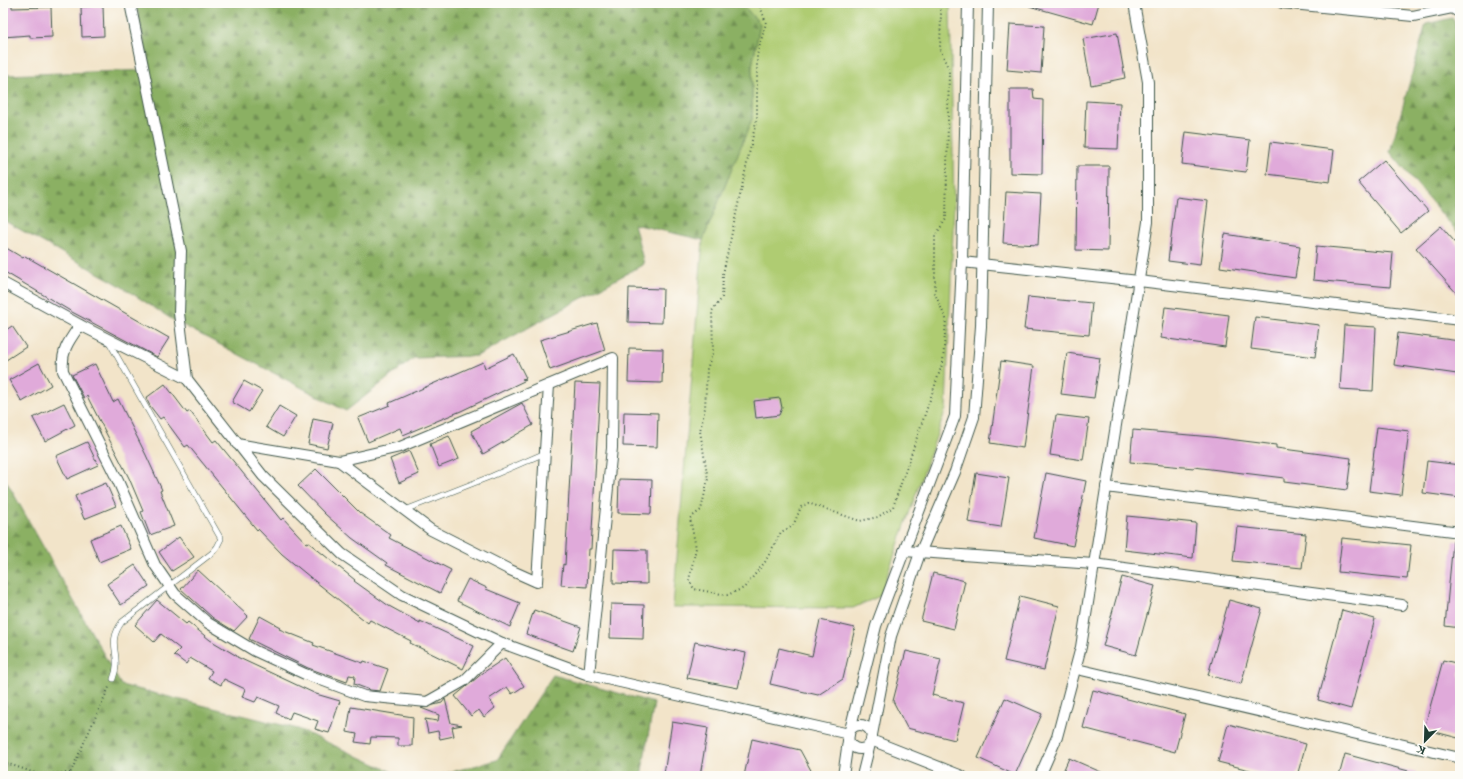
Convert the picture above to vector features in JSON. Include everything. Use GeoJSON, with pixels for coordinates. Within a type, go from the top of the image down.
{"type":"FeatureCollection","features":[{"type":"Feature","properties":{"kind":"street"},"geometry":{"type":"LineString","coordinates":[[130,3],[181,251],[179,313],[186,380]]}},
{"type":"Feature","properties":{"kind":"street"},"geometry":{"type":"LineString","coordinates":[[843,776],[848,734],[876,626],[955,416],[962,262],[968,3]]}},
{"type":"Feature","properties":{"kind":"street"},"geometry":{"type":"LineString","coordinates":[[862,776],[871,740],[891,636],[920,553],[955,472],[974,417],[981,326],[988,3]]}},
{"type":"Feature","properties":{"kind":"street"},"geometry":{"type":"LineString","coordinates":[[1040,776],[1057,737],[1077,669],[1148,222],[1148,82],[1134,3]]}},
{"type":"Feature","properties":{"kind":"street"},"geometry":{"type":"LineString","coordinates":[[1282,3],[1413,16],[1452,8],[1460,13]]}},
{"type":"Feature","properties":{"kind":"street"},"geometry":{"type":"LineString","coordinates":[[962,262],[1139,281],[1460,320]]}},
{"type":"Feature","properties":{"kind":"street"},"geometry":{"type":"LineString","coordinates":[[3,283],[80,326],[186,380],[263,476],[342,554],[402,595],[502,643],[589,675],[848,734]]}},
{"type":"Feature","properties":{"kind":"street"},"geometry":{"type":"LineString","coordinates":[[80,326],[70,340],[62,357],[63,371],[118,481],[155,565],[175,594],[208,623],[255,651],[305,674],[364,696],[427,702],[464,681],[502,643]]}},
{"type":"Feature","properties":{"kind":"street"},"geometry":{"type":"LineString","coordinates":[[237,444],[339,461],[400,447],[613,358],[612,448],[589,675]]}},
{"type":"Feature","properties":{"kind":"street"},"geometry":{"type":"LineString","coordinates":[[339,461],[431,530],[536,582],[549,385]]}},
{"type":"Feature","properties":{"kind":"street"},"geometry":{"type":"LineString","coordinates":[[1106,487],[1460,532]]}},
{"type":"Feature","properties":{"kind":"street"},"geometry":{"type":"LineString","coordinates":[[904,551],[1094,564],[1402,605]]}},
{"type":"Feature","properties":{"kind":"street"},"geometry":{"type":"LineString","coordinates":[[1077,669],[1460,758]]}},
{"type":"Feature","properties":{"kind":"street"},"geometry":{"type":"LineString","coordinates":[[854,726],[864,726],[870,730],[871,740],[867,746],[856,747],[850,742],[848,734],[854,726]]}},
{"type":"Feature","properties":{"kind":"street"},"geometry":{"type":"LineString","coordinates":[[871,740],[962,776]]}},
{"type":"Feature","properties":{"kind":"lane"},"geometry":{"type":"LineString","coordinates":[[108,339],[221,539],[212,553],[122,622],[116,630],[113,642],[117,668],[113,679]]}},
{"type":"Feature","properties":{"kind":"lane"},"geometry":{"type":"LineString","coordinates":[[405,510],[492,476],[545,453]]}},
{"type":"Feature","properties":{"kind":"path"},"geometry":{"type":"LineString","coordinates":[[759,3],[766,23],[757,55],[757,117],[723,274],[722,298],[712,311],[713,351],[707,369],[705,408],[700,431],[708,479],[701,510],[690,518],[696,548],[689,580],[694,589],[727,595],[744,588],[765,562],[781,532],[793,526],[801,507],[808,503],[860,522],[878,517],[893,507],[943,362],[946,319],[936,294],[935,236],[946,219],[949,70],[940,48],[941,13],[938,3]]}},
{"type":"Feature","properties":{"kind":"path"},"geometry":{"type":"LineString","coordinates":[[3,762],[38,774],[69,774],[113,679]]}},
{"type":"Feature","properties":{"kind":"green space"},"geometry":{"type":"Polygon","coordinates":[[[136,3],[741,3],[760,24],[752,66],[752,119],[703,240],[634,224],[644,264],[477,356],[414,358],[346,411],[173,320],[116,283],[3,220],[3,75],[150,70],[136,3]]]}},
{"type":"Feature","properties":{"kind":"green space"},"geometry":{"type":"Polygon","coordinates":[[[741,3],[950,3],[954,205],[946,409],[880,596],[853,608],[673,607],[703,240],[752,119],[752,66],[760,24],[741,3]]]}},
{"type":"Feature","properties":{"kind":"green space"},"geometry":{"type":"Polygon","coordinates":[[[1452,18],[1460,30],[1460,236],[1390,152],[1426,24],[1452,18]]]}},
{"type":"Feature","properties":{"kind":"green space"},"geometry":{"type":"Polygon","coordinates":[[[3,475],[121,685],[298,729],[401,776],[3,776],[3,475]]]}},
{"type":"Feature","properties":{"kind":"green space"},"geometry":{"type":"Polygon","coordinates":[[[553,675],[654,703],[641,776],[436,776],[497,760],[553,675]]]}},
{"type":"Feature","properties":{"kind":"building"},"geometry":{"type":"Polygon","coordinates":[[[1029,3],[1099,3],[1093,24],[1029,6],[1029,3]]]}},
{"type":"Feature","properties":{"kind":"building"},"geometry":{"type":"Polygon","coordinates":[[[12,5],[12,8],[51,7],[52,37],[30,38],[30,35],[3,37],[3,6],[12,5]]]}},
{"type":"Feature","properties":{"kind":"building"},"geometry":{"type":"Polygon","coordinates":[[[103,6],[104,36],[82,37],[81,7],[103,6]]]}},
{"type":"Feature","properties":{"kind":"building"},"geometry":{"type":"Polygon","coordinates":[[[1010,24],[1044,26],[1041,73],[1007,70],[1010,24]]]}},
{"type":"Feature","properties":{"kind":"building"},"geometry":{"type":"Polygon","coordinates":[[[1117,33],[1125,78],[1091,85],[1083,39],[1117,33]]]}},
{"type":"Feature","properties":{"kind":"building"},"geometry":{"type":"Polygon","coordinates":[[[1010,89],[1033,89],[1034,99],[1043,100],[1042,174],[1010,173],[1010,89]]]}},
{"type":"Feature","properties":{"kind":"building"},"geometry":{"type":"Polygon","coordinates":[[[1086,101],[1120,103],[1118,149],[1084,148],[1086,101]]]}},
{"type":"Feature","properties":{"kind":"building"},"geometry":{"type":"Polygon","coordinates":[[[1186,132],[1250,140],[1246,172],[1182,164],[1186,132]]]}},
{"type":"Feature","properties":{"kind":"building"},"geometry":{"type":"Polygon","coordinates":[[[1271,142],[1334,150],[1330,182],[1267,174],[1271,142]]]}},
{"type":"Feature","properties":{"kind":"building"},"geometry":{"type":"Polygon","coordinates":[[[1384,160],[1428,211],[1401,233],[1358,182],[1384,160]]]}},
{"type":"Feature","properties":{"kind":"building"},"geometry":{"type":"Polygon","coordinates":[[[1077,166],[1109,166],[1108,251],[1076,250],[1077,166]]]}},
{"type":"Feature","properties":{"kind":"building"},"geometry":{"type":"Polygon","coordinates":[[[1006,192],[1041,194],[1038,245],[1003,243],[1006,192]]]}},
{"type":"Feature","properties":{"kind":"building"},"geometry":{"type":"Polygon","coordinates":[[[1176,197],[1208,201],[1200,265],[1168,261],[1176,197]]]}},
{"type":"Feature","properties":{"kind":"building"},"geometry":{"type":"Polygon","coordinates":[[[1441,226],[1460,248],[1460,297],[1416,248],[1441,226]]]}},
{"type":"Feature","properties":{"kind":"building"},"geometry":{"type":"Polygon","coordinates":[[[1225,234],[1300,246],[1295,278],[1220,267],[1225,234]]]}},
{"type":"Feature","properties":{"kind":"building"},"geometry":{"type":"Polygon","coordinates":[[[3,246],[23,258],[25,256],[169,338],[157,357],[72,312],[3,271],[3,246]]]}},
{"type":"Feature","properties":{"kind":"building"},"geometry":{"type":"Polygon","coordinates":[[[1316,246],[1393,253],[1390,287],[1313,280],[1316,246]]]}},
{"type":"Feature","properties":{"kind":"building"},"geometry":{"type":"Polygon","coordinates":[[[629,288],[663,289],[662,323],[628,322],[629,288]]]}},
{"type":"Feature","properties":{"kind":"building"},"geometry":{"type":"Polygon","coordinates":[[[1028,297],[1092,303],[1089,335],[1024,329],[1028,297]]]}},
{"type":"Feature","properties":{"kind":"building"},"geometry":{"type":"Polygon","coordinates":[[[1165,307],[1229,315],[1225,347],[1161,338],[1165,307]]]}},
{"type":"Feature","properties":{"kind":"building"},"geometry":{"type":"Polygon","coordinates":[[[1255,317],[1319,325],[1315,357],[1251,349],[1255,317]]]}},
{"type":"Feature","properties":{"kind":"building"},"geometry":{"type":"Polygon","coordinates":[[[597,323],[605,350],[550,370],[540,340],[597,323]]]}},
{"type":"Feature","properties":{"kind":"building"},"geometry":{"type":"Polygon","coordinates":[[[1344,325],[1376,327],[1373,391],[1340,389],[1344,325]]]}},
{"type":"Feature","properties":{"kind":"building"},"geometry":{"type":"Polygon","coordinates":[[[12,326],[26,347],[3,362],[3,332],[12,326]]]}},
{"type":"Feature","properties":{"kind":"building"},"geometry":{"type":"Polygon","coordinates":[[[1398,333],[1460,341],[1457,374],[1394,365],[1398,333]]]}},
{"type":"Feature","properties":{"kind":"building"},"geometry":{"type":"Polygon","coordinates":[[[629,348],[663,349],[662,383],[628,382],[629,348]]]}},
{"type":"Feature","properties":{"kind":"building"},"geometry":{"type":"Polygon","coordinates":[[[1067,353],[1100,358],[1094,398],[1061,394],[1067,353]]]}},
{"type":"Feature","properties":{"kind":"building"},"geometry":{"type":"Polygon","coordinates":[[[514,354],[526,378],[522,379],[526,380],[461,411],[403,435],[400,428],[368,442],[358,418],[390,405],[389,403],[483,362],[485,368],[514,354]]]}},
{"type":"Feature","properties":{"kind":"building"},"geometry":{"type":"Polygon","coordinates":[[[1001,361],[1034,366],[1023,448],[990,443],[1001,361]]]}},
{"type":"Feature","properties":{"kind":"building"},"geometry":{"type":"Polygon","coordinates":[[[39,363],[51,385],[22,402],[9,380],[39,363]]]}},
{"type":"Feature","properties":{"kind":"building"},"geometry":{"type":"Polygon","coordinates":[[[95,364],[113,402],[118,399],[146,455],[162,490],[160,491],[174,526],[150,535],[141,512],[143,511],[129,478],[87,396],[84,398],[72,375],[95,364]]]}},
{"type":"Feature","properties":{"kind":"building"},"geometry":{"type":"Polygon","coordinates":[[[244,381],[262,391],[249,412],[232,402],[244,381]]]}},
{"type":"Feature","properties":{"kind":"building"},"geometry":{"type":"Polygon","coordinates":[[[575,383],[600,384],[591,549],[589,549],[587,587],[561,585],[563,564],[565,565],[575,383]]]}},
{"type":"Feature","properties":{"kind":"building"},"geometry":{"type":"Polygon","coordinates":[[[165,384],[187,413],[190,411],[213,442],[216,440],[281,520],[283,518],[306,543],[308,542],[355,580],[354,581],[389,606],[420,623],[420,621],[474,646],[463,669],[410,643],[411,641],[370,620],[368,623],[282,554],[258,529],[257,530],[188,445],[185,447],[163,417],[160,419],[150,406],[146,398],[165,384]]]}},
{"type":"Feature","properties":{"kind":"building"},"geometry":{"type":"Polygon","coordinates":[[[780,398],[782,408],[779,415],[756,418],[754,401],[780,398]]]}},
{"type":"Feature","properties":{"kind":"building"},"geometry":{"type":"Polygon","coordinates":[[[64,403],[75,425],[45,441],[33,418],[64,403]]]}},
{"type":"Feature","properties":{"kind":"building"},"geometry":{"type":"Polygon","coordinates":[[[522,403],[533,425],[483,454],[471,431],[522,403]]]}},
{"type":"Feature","properties":{"kind":"building"},"geometry":{"type":"Polygon","coordinates":[[[279,406],[296,416],[283,437],[266,427],[279,406]]]}},
{"type":"Feature","properties":{"kind":"building"},"geometry":{"type":"Polygon","coordinates":[[[624,412],[658,413],[657,447],[623,446],[624,412]]]}},
{"type":"Feature","properties":{"kind":"building"},"geometry":{"type":"Polygon","coordinates":[[[1056,415],[1089,419],[1083,460],[1050,455],[1056,415]]]}},
{"type":"Feature","properties":{"kind":"building"},"geometry":{"type":"Polygon","coordinates":[[[313,419],[333,423],[327,448],[308,444],[313,419]]]}},
{"type":"Feature","properties":{"kind":"building"},"geometry":{"type":"Polygon","coordinates":[[[1377,427],[1409,431],[1401,495],[1369,491],[1377,427]]]}},
{"type":"Feature","properties":{"kind":"building"},"geometry":{"type":"Polygon","coordinates":[[[1133,430],[1212,437],[1276,445],[1276,448],[1351,458],[1347,490],[1284,482],[1284,478],[1194,467],[1130,462],[1133,430]]]}},
{"type":"Feature","properties":{"kind":"building"},"geometry":{"type":"Polygon","coordinates":[[[449,436],[459,459],[439,467],[430,444],[449,436]]]}},
{"type":"Feature","properties":{"kind":"building"},"geometry":{"type":"Polygon","coordinates":[[[87,442],[98,465],[67,479],[56,456],[87,442]]]}},
{"type":"Feature","properties":{"kind":"building"},"geometry":{"type":"Polygon","coordinates":[[[409,451],[419,474],[399,483],[390,459],[409,451]]]}},
{"type":"Feature","properties":{"kind":"building"},"geometry":{"type":"Polygon","coordinates":[[[1427,461],[1460,465],[1460,498],[1423,493],[1427,461]]]}},
{"type":"Feature","properties":{"kind":"building"},"geometry":{"type":"Polygon","coordinates":[[[316,469],[360,513],[391,535],[389,538],[451,570],[440,593],[386,565],[387,563],[352,538],[325,514],[298,486],[316,469]]]}},
{"type":"Feature","properties":{"kind":"building"},"geometry":{"type":"Polygon","coordinates":[[[976,473],[1009,478],[1001,527],[968,522],[976,473]]]}},
{"type":"Feature","properties":{"kind":"building"},"geometry":{"type":"Polygon","coordinates":[[[1046,473],[1086,481],[1073,546],[1034,538],[1046,473]]]}},
{"type":"Feature","properties":{"kind":"building"},"geometry":{"type":"Polygon","coordinates":[[[619,479],[652,480],[651,514],[618,513],[619,479]]]}},
{"type":"Feature","properties":{"kind":"building"},"geometry":{"type":"Polygon","coordinates":[[[106,483],[116,506],[84,519],[75,496],[106,483]]]}},
{"type":"Feature","properties":{"kind":"building"},"geometry":{"type":"Polygon","coordinates":[[[1127,516],[1196,523],[1193,558],[1124,550],[1127,516]]]}},
{"type":"Feature","properties":{"kind":"building"},"geometry":{"type":"Polygon","coordinates":[[[121,526],[131,549],[99,562],[90,539],[121,526]]]}},
{"type":"Feature","properties":{"kind":"building"},"geometry":{"type":"Polygon","coordinates":[[[1237,527],[1306,534],[1302,568],[1233,561],[1237,527]]]}},
{"type":"Feature","properties":{"kind":"building"},"geometry":{"type":"Polygon","coordinates":[[[179,537],[194,557],[172,571],[159,552],[179,537]]]}},
{"type":"Feature","properties":{"kind":"building"},"geometry":{"type":"Polygon","coordinates":[[[1342,538],[1411,545],[1407,579],[1338,572],[1342,538]]]}},
{"type":"Feature","properties":{"kind":"building"},"geometry":{"type":"Polygon","coordinates":[[[1453,541],[1460,541],[1460,628],[1445,626],[1453,541]]]}},
{"type":"Feature","properties":{"kind":"building"},"geometry":{"type":"Polygon","coordinates":[[[614,549],[647,550],[647,584],[613,583],[614,549]]]}},
{"type":"Feature","properties":{"kind":"building"},"geometry":{"type":"Polygon","coordinates":[[[135,565],[149,586],[121,605],[107,584],[135,565]]]}},
{"type":"Feature","properties":{"kind":"building"},"geometry":{"type":"Polygon","coordinates":[[[198,570],[248,616],[234,631],[213,618],[181,589],[198,570]]]}},
{"type":"Feature","properties":{"kind":"building"},"geometry":{"type":"Polygon","coordinates":[[[933,573],[965,581],[954,629],[921,621],[933,573]]]}},
{"type":"Feature","properties":{"kind":"building"},"geometry":{"type":"Polygon","coordinates":[[[1122,577],[1155,586],[1136,655],[1103,646],[1122,577]]]}},
{"type":"Feature","properties":{"kind":"building"},"geometry":{"type":"Polygon","coordinates":[[[468,579],[487,588],[486,589],[520,603],[510,627],[457,601],[468,579]]]}},
{"type":"Feature","properties":{"kind":"building"},"geometry":{"type":"Polygon","coordinates":[[[1020,596],[1059,606],[1044,670],[1004,661],[1020,596]]]}},
{"type":"Feature","properties":{"kind":"building"},"geometry":{"type":"Polygon","coordinates":[[[157,600],[186,624],[188,622],[210,640],[237,657],[316,694],[340,701],[329,733],[315,729],[318,721],[292,712],[289,719],[276,713],[279,706],[258,697],[255,702],[242,697],[245,689],[224,679],[221,685],[208,678],[212,671],[190,658],[186,664],[174,655],[180,649],[161,634],[154,642],[135,625],[157,600]]]}},
{"type":"Feature","properties":{"kind":"building"},"geometry":{"type":"Polygon","coordinates":[[[1229,600],[1262,609],[1241,684],[1208,675],[1229,600]]]}},
{"type":"Feature","properties":{"kind":"building"},"geometry":{"type":"Polygon","coordinates":[[[611,604],[644,605],[643,639],[610,638],[611,604]]]}},
{"type":"Feature","properties":{"kind":"building"},"geometry":{"type":"Polygon","coordinates":[[[534,610],[581,627],[573,651],[526,634],[534,610]]]}},
{"type":"Feature","properties":{"kind":"building"},"geometry":{"type":"Polygon","coordinates":[[[1342,610],[1375,619],[1351,709],[1318,700],[1342,610]]]}},
{"type":"Feature","properties":{"kind":"building"},"geometry":{"type":"Polygon","coordinates":[[[260,616],[280,627],[279,629],[314,643],[313,645],[363,663],[364,661],[388,669],[380,691],[370,690],[354,684],[355,676],[349,675],[347,682],[308,668],[249,639],[260,616]]]}},
{"type":"Feature","properties":{"kind":"building"},"geometry":{"type":"Polygon","coordinates":[[[820,620],[855,628],[843,679],[818,695],[770,684],[779,648],[812,656],[820,620]]]}},
{"type":"Feature","properties":{"kind":"building"},"geometry":{"type":"Polygon","coordinates":[[[695,642],[746,653],[738,688],[687,678],[695,642]]]}},
{"type":"Feature","properties":{"kind":"building"},"geometry":{"type":"Polygon","coordinates":[[[906,651],[941,659],[932,695],[964,703],[955,740],[907,728],[893,701],[906,651]]]}},
{"type":"Feature","properties":{"kind":"building"},"geometry":{"type":"Polygon","coordinates":[[[505,658],[524,686],[512,694],[507,687],[489,699],[495,708],[484,717],[479,710],[471,716],[455,696],[484,672],[505,658]]]}},
{"type":"Feature","properties":{"kind":"building"},"geometry":{"type":"Polygon","coordinates":[[[1443,660],[1460,664],[1460,730],[1458,738],[1424,729],[1443,660]]]}},
{"type":"Feature","properties":{"kind":"building"},"geometry":{"type":"Polygon","coordinates":[[[1093,690],[1185,714],[1175,752],[1083,728],[1093,690]]]}},
{"type":"Feature","properties":{"kind":"building"},"geometry":{"type":"Polygon","coordinates":[[[1005,698],[1042,714],[1015,775],[978,758],[1005,698]]]}},
{"type":"Feature","properties":{"kind":"building"},"geometry":{"type":"Polygon","coordinates":[[[445,699],[451,723],[462,725],[452,727],[454,736],[440,739],[438,731],[428,733],[425,719],[438,721],[439,715],[421,708],[442,703],[445,699]]]}},
{"type":"Feature","properties":{"kind":"building"},"geometry":{"type":"Polygon","coordinates":[[[351,707],[413,717],[412,746],[398,746],[398,738],[371,737],[370,744],[355,742],[357,734],[347,732],[351,707]]]}},
{"type":"Feature","properties":{"kind":"building"},"geometry":{"type":"Polygon","coordinates":[[[672,722],[708,728],[700,776],[664,774],[672,722]]]}},
{"type":"Feature","properties":{"kind":"building"},"geometry":{"type":"Polygon","coordinates":[[[1228,724],[1306,744],[1297,776],[1273,776],[1218,762],[1228,724]]]}},
{"type":"Feature","properties":{"kind":"building"},"geometry":{"type":"Polygon","coordinates":[[[752,739],[800,750],[814,776],[744,776],[752,739]]]}},
{"type":"Feature","properties":{"kind":"building"},"geometry":{"type":"Polygon","coordinates":[[[1345,754],[1416,773],[1416,776],[1339,776],[1345,754]]]}},
{"type":"Feature","properties":{"kind":"building"},"geometry":{"type":"Polygon","coordinates":[[[1069,758],[1110,776],[1061,776],[1069,758]]]}}]}
